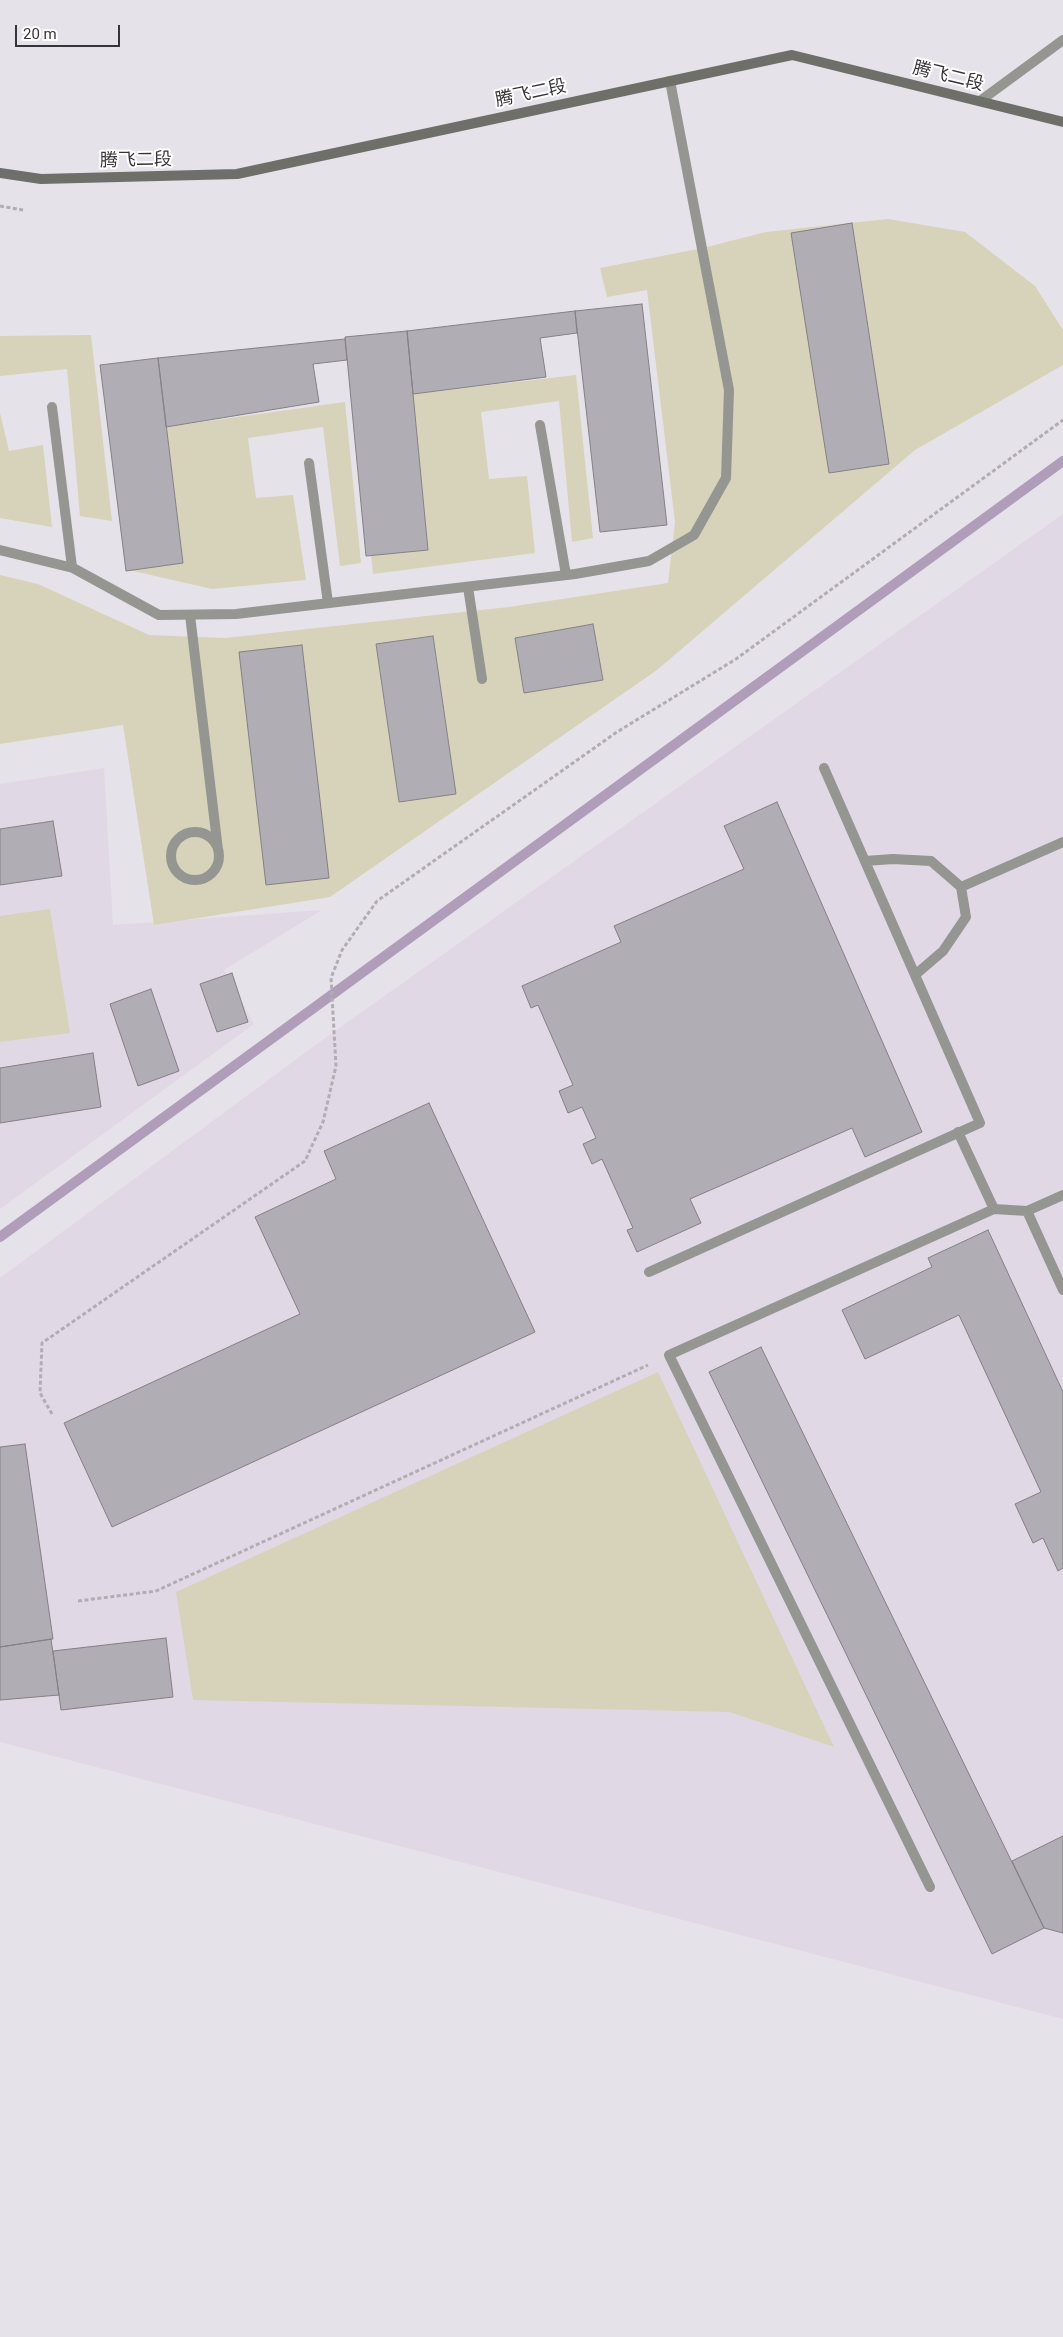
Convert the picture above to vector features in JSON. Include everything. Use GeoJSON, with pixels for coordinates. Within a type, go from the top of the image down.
{"type":"FeatureCollection","features":[{"type":"Feature","properties":{"kind":"street"},"geometry":{"type":"LineString","coordinates":[[980,101],[1063,40]]}},
{"type":"Feature","properties":{"kind":"street","name":"腾飞二段"},"geometry":{"type":"LineString","coordinates":[[0,174],[41,179],[236,174],[792,55],[1063,122]]}},
{"type":"Feature","properties":{"kind":"street"},"geometry":{"type":"LineString","coordinates":[[0,550],[72,567],[159,615],[190,615],[236,614],[566,575],[649,561],[694,535],[726,478],[729,390],[670,81]]}},
{"type":"Feature","properties":{"kind":"street"},"geometry":{"type":"LineString","coordinates":[[52,407],[72,567]]}},
{"type":"Feature","properties":{"kind":"street"},"geometry":{"type":"LineString","coordinates":[[540,425],[566,575]]}},
{"type":"Feature","properties":{"kind":"street"},"geometry":{"type":"LineString","coordinates":[[309,463],[328,604]]}},
{"type":"Feature","properties":{"kind":"street"},"geometry":{"type":"LineString","coordinates":[[468,587],[482,679]]}},
{"type":"Feature","properties":{"kind":"street"},"geometry":{"type":"LineString","coordinates":[[190,615],[219,857],[214,871],[201,879],[194,880],[180,875],[172,861],[174,846],[186,834],[194,832],[209,836],[218,850]]}},
{"type":"Feature","properties":{"kind":"street"},"geometry":{"type":"LineString","coordinates":[[649,1272],[980,1123],[824,768]]}},
{"type":"Feature","properties":{"kind":"street"},"geometry":{"type":"LineString","coordinates":[[961,887],[1063,842]]}},
{"type":"Feature","properties":{"kind":"street"},"geometry":{"type":"LineString","coordinates":[[865,862],[893,859],[931,861],[961,887],[966,917],[943,951],[915,975]]}},
{"type":"Feature","properties":{"kind":"street"},"geometry":{"type":"LineString","coordinates":[[958,1132],[994,1209]]}},
{"type":"Feature","properties":{"kind":"street"},"geometry":{"type":"LineString","coordinates":[[930,1886],[670,1355],[994,1209],[1026,1211],[1063,1195]]}},
{"type":"Feature","properties":{"kind":"street"},"geometry":{"type":"LineString","coordinates":[[1026,1211],[1063,1290]]}},
{"type":"Feature","properties":{"kind":"path"},"geometry":{"type":"LineString","coordinates":[[0,206],[23,210]]}},
{"type":"Feature","properties":{"kind":"path"},"geometry":{"type":"LineString","coordinates":[[52,1414],[40,1393],[42,1344],[305,1160],[323,1122],[336,1066],[330,978],[342,950],[376,901],[617,732],[736,659],[1063,420]]}},
{"type":"Feature","properties":{"kind":"path"},"geometry":{"type":"LineString","coordinates":[[78,1601],[156,1591],[670,1355]]}},
{"type":"Feature","properties":{"kind":"shaded area"},"geometry":{"type":"Polygon","coordinates":[[[888,219],[965,232],[1035,286],[1063,330],[1063,365],[915,450],[657,670],[330,897],[154,925],[123,725],[0,744],[0,575],[38,584],[149,635],[225,638],[509,607],[668,583],[675,522],[647,290],[607,297],[600,268],[703,248],[766,232],[888,219]],[[593,624],[515,638],[525,693],[602,680],[593,624]],[[433,636],[376,645],[399,802],[456,794],[433,636]]]}},
{"type":"Feature","properties":{"kind":"shaded area"},"geometry":{"type":"Polygon","coordinates":[[[91,335],[112,521],[80,516],[67,369],[0,376],[0,336],[91,335]]]}},
{"type":"Feature","properties":{"kind":"shaded area"},"geometry":{"type":"Polygon","coordinates":[[[576,375],[593,538],[572,542],[559,401],[481,412],[489,479],[527,476],[535,553],[373,574],[371,555],[428,550],[413,394],[576,375]]]}},
{"type":"Feature","properties":{"kind":"shaded area"},"geometry":{"type":"Polygon","coordinates":[[[345,402],[361,563],[340,566],[323,427],[248,438],[256,498],[293,495],[306,580],[212,589],[129,570],[183,563],[166,427],[345,402]]]}},
{"type":"Feature","properties":{"kind":"shaded area"},"geometry":{"type":"Polygon","coordinates":[[[0,413],[9,451],[43,445],[52,527],[0,518],[0,413]]]}},
{"type":"Feature","properties":{"kind":"shaded area"},"geometry":{"type":"Polygon","coordinates":[[[1063,514],[1063,2019],[0,1742],[0,1278],[321,1041],[1063,514]]]}},
{"type":"Feature","properties":{"kind":"shaded area"},"geometry":{"type":"Polygon","coordinates":[[[104,768],[113,925],[322,910],[224,970],[254,1024],[0,1209],[0,784],[104,768]]]}},
{"type":"Feature","properties":{"kind":"shaded area"},"geometry":{"type":"Polygon","coordinates":[[[50,909],[70,1033],[0,1042],[0,916],[50,909]]]}},
{"type":"Feature","properties":{"kind":"shaded area"},"geometry":{"type":"Polygon","coordinates":[[[658,1372],[834,1747],[729,1712],[193,1700],[176,1592],[658,1372]]]}},
{"type":"Feature","properties":{"kind":"building"},"geometry":{"type":"Polygon","coordinates":[[[852,223],[889,464],[829,473],[791,233],[852,223]]]}},
{"type":"Feature","properties":{"kind":"building"},"geometry":{"type":"Polygon","coordinates":[[[642,304],[667,525],[600,532],[575,311],[642,304]]]}},
{"type":"Feature","properties":{"kind":"building"},"geometry":{"type":"Polygon","coordinates":[[[575,311],[577,333],[540,338],[546,377],[413,394],[407,331],[575,311]]]}},
{"type":"Feature","properties":{"kind":"building"},"geometry":{"type":"Polygon","coordinates":[[[407,331],[428,550],[366,556],[345,337],[407,331]]]}},
{"type":"Feature","properties":{"kind":"building"},"geometry":{"type":"Polygon","coordinates":[[[345,339],[347,360],[313,364],[319,402],[166,427],[158,358],[345,339]]]}},
{"type":"Feature","properties":{"kind":"building"},"geometry":{"type":"Polygon","coordinates":[[[158,358],[183,563],[126,571],[100,365],[158,358]]]}},
{"type":"Feature","properties":{"kind":"building"},"geometry":{"type":"Polygon","coordinates":[[[593,624],[603,680],[524,693],[515,638],[593,624]]]}},
{"type":"Feature","properties":{"kind":"building"},"geometry":{"type":"Polygon","coordinates":[[[433,636],[456,794],[399,802],[376,644],[433,636]]]}},
{"type":"Feature","properties":{"kind":"building"},"geometry":{"type":"Polygon","coordinates":[[[302,645],[329,878],[266,885],[239,652],[302,645]]]}},
{"type":"Feature","properties":{"kind":"building"},"geometry":{"type":"Polygon","coordinates":[[[777,802],[922,1132],[865,1157],[852,1128],[690,1199],[701,1223],[637,1252],[627,1230],[633,1228],[602,1159],[592,1164],[583,1144],[596,1138],[582,1107],[568,1113],[559,1091],[573,1085],[538,1005],[531,1008],[522,986],[621,942],[614,926],[744,869],[724,826],[777,802]]]}},
{"type":"Feature","properties":{"kind":"building"},"geometry":{"type":"Polygon","coordinates":[[[53,821],[62,876],[0,885],[0,829],[53,821]]]}},
{"type":"Feature","properties":{"kind":"building"},"geometry":{"type":"Polygon","coordinates":[[[232,973],[248,1022],[217,1032],[200,984],[232,973]]]}},
{"type":"Feature","properties":{"kind":"building"},"geometry":{"type":"Polygon","coordinates":[[[151,989],[179,1071],[138,1086],[110,1004],[151,989]]]}},
{"type":"Feature","properties":{"kind":"building"},"geometry":{"type":"Polygon","coordinates":[[[93,1053],[101,1107],[0,1123],[0,1068],[93,1053]]]}},
{"type":"Feature","properties":{"kind":"building"},"geometry":{"type":"Polygon","coordinates":[[[429,1103],[535,1332],[112,1527],[64,1423],[300,1314],[255,1217],[336,1179],[324,1151],[429,1103]]]}},
{"type":"Feature","properties":{"kind":"building"},"geometry":{"type":"Polygon","coordinates":[[[988,1230],[1063,1392],[1063,1568],[1058,1571],[1043,1538],[1033,1543],[1015,1504],[1041,1492],[959,1315],[865,1359],[842,1310],[932,1267],[928,1258],[988,1230]]]}},
{"type":"Feature","properties":{"kind":"building"},"geometry":{"type":"Polygon","coordinates":[[[761,1347],[1044,1928],[992,1954],[709,1372],[761,1347]]]}},
{"type":"Feature","properties":{"kind":"building"},"geometry":{"type":"Polygon","coordinates":[[[25,1444],[53,1639],[0,1647],[0,1447],[25,1444]]]}},
{"type":"Feature","properties":{"kind":"building"},"geometry":{"type":"Polygon","coordinates":[[[166,1638],[173,1697],[61,1710],[53,1651],[166,1638]]]}},
{"type":"Feature","properties":{"kind":"building"},"geometry":{"type":"Polygon","coordinates":[[[51,1639],[59,1695],[0,1700],[0,1647],[51,1639]]]}},
{"type":"Feature","properties":{"kind":"building"},"geometry":{"type":"Polygon","coordinates":[[[1063,1836],[1063,1933],[1044,1928],[1012,1861],[1063,1836]]]}},
{"type":"Feature","properties":{"kind":"waterway"},"geometry":{"type":"LineString","coordinates":[[0,1237],[1063,461]]}}]}
